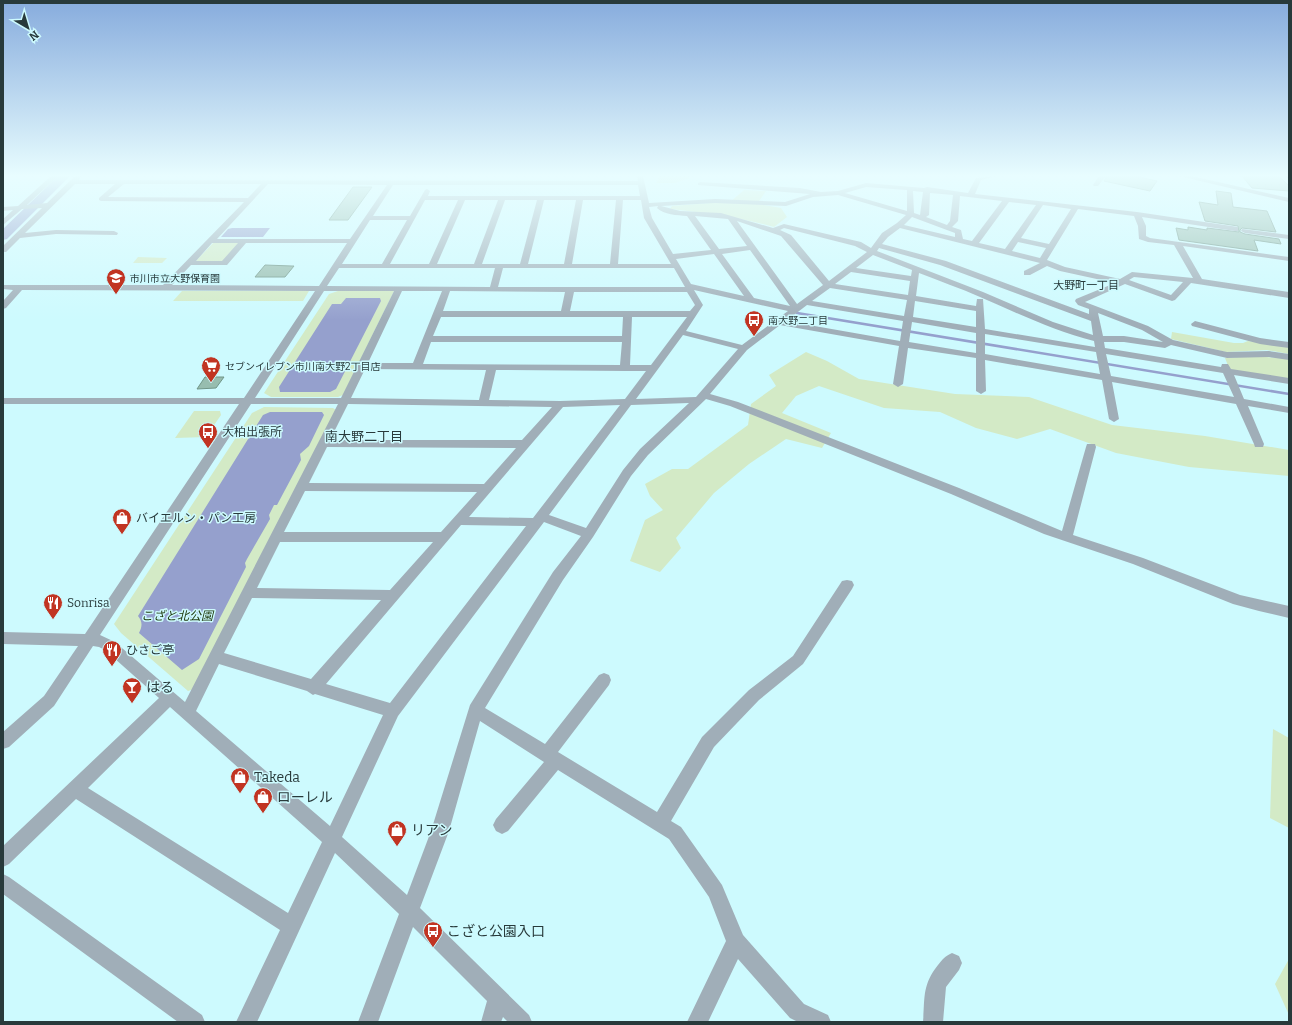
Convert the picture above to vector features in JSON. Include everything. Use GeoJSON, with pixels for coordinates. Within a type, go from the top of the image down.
{"type":"FeatureCollection","features":[{"type":"Feature","properties":{"kind":"street"},"geometry":{"type":"LineString","coordinates":[[3,250],[30,224]]}},
{"type":"Feature","properties":{"kind":"street"},"geometry":{"type":"LineString","coordinates":[[165,288],[227,224]]}},
{"type":"Feature","properties":{"kind":"street"},"geometry":{"type":"LineString","coordinates":[[3,742],[49,701],[363,224]]}},
{"type":"Feature","properties":{"kind":"street"},"geometry":{"type":"LineString","coordinates":[[386,266],[408,224]]}},
{"type":"Feature","properties":{"kind":"street"},"geometry":{"type":"LineString","coordinates":[[432,266],[451,224]]}},
{"type":"Feature","properties":{"kind":"street"},"geometry":{"type":"LineString","coordinates":[[477,266],[493,224]]}},
{"type":"Feature","properties":{"kind":"street"},"geometry":{"type":"LineString","coordinates":[[523,266],[534,224]]}},
{"type":"Feature","properties":{"kind":"street"},"geometry":{"type":"LineString","coordinates":[[568,266],[575,224]]}},
{"type":"Feature","properties":{"kind":"street"},"geometry":{"type":"LineString","coordinates":[[614,266],[618,224]]}},
{"type":"Feature","properties":{"kind":"street"},"geometry":{"type":"LineString","coordinates":[[246,1022],[393,712],[681,332],[699,305],[651,224]]}},
{"type":"Feature","properties":{"kind":"street"},"geometry":{"type":"LineString","coordinates":[[697,224],[750,299]]}},
{"type":"Feature","properties":{"kind":"street"},"geometry":{"type":"LineString","coordinates":[[735,224],[795,309]]}},
{"type":"Feature","properties":{"kind":"street"},"geometry":{"type":"LineString","coordinates":[[755,224],[788,237],[828,285],[980,309]]}},
{"type":"Feature","properties":{"kind":"street"},"geometry":{"type":"LineString","coordinates":[[368,1022],[440,831],[475,710],[558,576],[589,534],[631,467],[644,452],[701,398],[743,348],[872,252],[886,235],[901,224]]}},
{"type":"Feature","properties":{"kind":"street"},"geometry":{"type":"LineString","coordinates":[[937,224],[958,232],[960,240]]}},
{"type":"Feature","properties":{"kind":"street"},"geometry":{"type":"LineString","coordinates":[[948,228],[952,224]]}},
{"type":"Feature","properties":{"kind":"street"},"geometry":{"type":"LineString","coordinates":[[974,244],[989,224]]}},
{"type":"Feature","properties":{"kind":"street"},"geometry":{"type":"LineString","coordinates":[[1007,252],[1027,224]]}},
{"type":"Feature","properties":{"kind":"street"},"geometry":{"type":"LineString","coordinates":[[1027,273],[1044,262],[1050,247],[1065,224]]}},
{"type":"Feature","properties":{"kind":"street"},"geometry":{"type":"LineString","coordinates":[[1141,224],[1142,237],[1148,240],[1289,259]]}},
{"type":"Feature","properties":{"kind":"street"},"geometry":{"type":"LineString","coordinates":[[1201,224],[1235,229]]}},
{"type":"Feature","properties":{"kind":"street"},"geometry":{"type":"LineString","coordinates":[[773,230],[784,226],[858,244],[872,252],[980,294],[1050,324],[1098,339],[1124,339],[1166,346],[1170,342]]}},
{"type":"Feature","properties":{"kind":"street"},"geometry":{"type":"LineString","coordinates":[[899,226],[1007,252],[1063,269],[1124,281],[1172,298],[1189,280]]}},
{"type":"Feature","properties":{"kind":"street"},"geometry":{"type":"LineString","coordinates":[[1245,231],[1289,237]]}},
{"type":"Feature","properties":{"kind":"street"},"geometry":{"type":"LineString","coordinates":[[17,236],[56,232],[114,232]]}},
{"type":"Feature","properties":{"kind":"street"},"geometry":{"type":"LineString","coordinates":[[1016,239],[1050,247]]}},
{"type":"Feature","properties":{"kind":"street"},"geometry":{"type":"LineString","coordinates":[[211,240],[352,241]]}},
{"type":"Feature","properties":{"kind":"street"},"geometry":{"type":"LineString","coordinates":[[189,263],[224,263],[244,241]]}},
{"type":"Feature","properties":{"kind":"street"},"geometry":{"type":"LineString","coordinates":[[1177,243],[1199,281]]}},
{"type":"Feature","properties":{"kind":"street"},"geometry":{"type":"LineString","coordinates":[[878,245],[943,263],[1094,318]]}},
{"type":"Feature","properties":{"kind":"street"},"geometry":{"type":"LineString","coordinates":[[670,257],[752,248]]}},
{"type":"Feature","properties":{"kind":"street"},"geometry":{"type":"LineString","coordinates":[[336,266],[676,266]]}},
{"type":"Feature","properties":{"kind":"street"},"geometry":{"type":"LineString","coordinates":[[494,289],[500,266]]}},
{"type":"Feature","properties":{"kind":"street"},"geometry":{"type":"LineString","coordinates":[[850,269],[914,278]]}},
{"type":"Feature","properties":{"kind":"street"},"geometry":{"type":"LineString","coordinates":[[898,384],[916,269]]}},
{"type":"Feature","properties":{"kind":"street"},"geometry":{"type":"LineString","coordinates":[[1289,295],[1199,281],[1132,274],[1124,281],[1108,290],[1079,301],[1081,304],[1145,328],[1170,342],[1235,356],[1269,354],[1289,357]]}},
{"type":"Feature","properties":{"kind":"street"},"geometry":{"type":"LineString","coordinates":[[3,287],[399,289],[689,288],[795,309]]}},
{"type":"Feature","properties":{"kind":"street"},"geometry":{"type":"LineString","coordinates":[[3,306],[20,287]]}},
{"type":"Feature","properties":{"kind":"street"},"geometry":{"type":"LineString","coordinates":[[187,713],[302,487],[399,289]]}},
{"type":"Feature","properties":{"kind":"street"},"geometry":{"type":"LineString","coordinates":[[417,366],[447,289]]}},
{"type":"Feature","properties":{"kind":"street"},"geometry":{"type":"LineString","coordinates":[[565,314],[570,289]]}},
{"type":"Feature","properties":{"kind":"street"},"geometry":{"type":"LineString","coordinates":[[980,294],[981,391]]}},
{"type":"Feature","properties":{"kind":"street"},"geometry":{"type":"LineString","coordinates":[[804,302],[1289,381]]}},
{"type":"Feature","properties":{"kind":"street"},"geometry":{"type":"LineString","coordinates":[[1092,308],[1114,419]]}},
{"type":"Feature","properties":{"kind":"street"},"geometry":{"type":"LineString","coordinates":[[438,314],[693,314]]}},
{"type":"Feature","properties":{"kind":"street"},"geometry":{"type":"LineString","coordinates":[[624,368],[628,314]]}},
{"type":"Feature","properties":{"kind":"street"},"geometry":{"type":"LineString","coordinates":[[778,322],[1289,410]]}},
{"type":"Feature","properties":{"kind":"street"},"geometry":{"type":"LineString","coordinates":[[1195,324],[1260,341],[1289,345]]}},
{"type":"Feature","properties":{"kind":"street"},"geometry":{"type":"LineString","coordinates":[[681,332],[743,348]]}},
{"type":"Feature","properties":{"kind":"street"},"geometry":{"type":"LineString","coordinates":[[428,339],[626,340]]}},
{"type":"Feature","properties":{"kind":"street"},"geometry":{"type":"LineString","coordinates":[[1220,353],[1259,444]]}},
{"type":"Feature","properties":{"kind":"street"},"geometry":{"type":"LineString","coordinates":[[362,366],[653,368]]}},
{"type":"Feature","properties":{"kind":"street"},"geometry":{"type":"LineString","coordinates":[[483,403],[492,367]]}},
{"type":"Feature","properties":{"kind":"street"},"geometry":{"type":"LineString","coordinates":[[3,401],[344,401],[560,404],[701,398],[760,414],[955,491],[1048,531],[1138,561],[1238,600],[1289,612]]}},
{"type":"Feature","properties":{"kind":"street"},"geometry":{"type":"LineString","coordinates":[[313,688],[560,404]]}},
{"type":"Feature","properties":{"kind":"street"},"geometry":{"type":"LineString","coordinates":[[323,443],[524,444]]}},
{"type":"Feature","properties":{"kind":"street"},"geometry":{"type":"LineString","coordinates":[[1066,537],[1091,448]]}},
{"type":"Feature","properties":{"kind":"street"},"geometry":{"type":"LineString","coordinates":[[302,487],[487,488]]}},
{"type":"Feature","properties":{"kind":"street"},"geometry":{"type":"LineString","coordinates":[[458,521],[538,519],[589,534]]}},
{"type":"Feature","properties":{"kind":"street"},"geometry":{"type":"LineString","coordinates":[[276,537],[444,537]]}},
{"type":"Feature","properties":{"kind":"street"},"geometry":{"type":"LineString","coordinates":[[660,824],[708,742],[754,695],[798,660],[848,586]]}},
{"type":"Feature","properties":{"kind":"street"},"geometry":{"type":"LineString","coordinates":[[248,594],[394,595]]}},
{"type":"Feature","properties":{"kind":"street"},"geometry":{"type":"LineString","coordinates":[[3,638],[90,640],[102,641],[110,646],[333,840],[410,911],[522,1022]]}},
{"type":"Feature","properties":{"kind":"street"},"geometry":{"type":"LineString","coordinates":[[216,657],[393,712]]}},
{"type":"Feature","properties":{"kind":"street"},"geometry":{"type":"LineString","coordinates":[[502,825],[604,680]]}},
{"type":"Feature","properties":{"kind":"street"},"geometry":{"type":"LineString","coordinates":[[3,858],[169,698]]}},
{"type":"Feature","properties":{"kind":"street"},"geometry":{"type":"LineString","coordinates":[[475,710],[675,833],[716,891],[736,942],[797,1011],[821,1022]]}},
{"type":"Feature","properties":{"kind":"street"},"geometry":{"type":"LineString","coordinates":[[75,789],[292,927]]}},
{"type":"Feature","properties":{"kind":"street"},"geometry":{"type":"LineString","coordinates":[[3,883],[195,1022]]}},
{"type":"Feature","properties":{"kind":"street"},"geometry":{"type":"LineString","coordinates":[[696,1022],[736,942]]}},
{"type":"Feature","properties":{"kind":"street"},"geometry":{"type":"LineString","coordinates":[[933,1022],[936,983],[952,963]]}},
{"type":"Feature","properties":{"kind":"street"},"geometry":{"type":"LineString","coordinates":[[491,1022],[498,998]]}},
{"type":"Feature","properties":{"kind":"green space"},"geometry":{"type":"Polygon","coordinates":[[[760,224],[778,224],[774,227],[760,224]]]}},
{"type":"Feature","properties":{"kind":"green space"},"geometry":{"type":"Polygon","coordinates":[[[214,242],[240,242],[222,262],[195,262],[214,242]]]}},
{"type":"Feature","properties":{"kind":"green space"},"geometry":{"type":"Polygon","coordinates":[[[138,257],[167,258],[162,263],[133,263],[138,257]]]}},
{"type":"Feature","properties":{"kind":"green space"},"geometry":{"type":"Polygon","coordinates":[[[182,291],[309,291],[303,301],[173,301],[182,291]]]}},
{"type":"Feature","properties":{"kind":"green space"},"geometry":{"type":"Polygon","coordinates":[[[338,291],[394,291],[343,395],[338,397],[271,397],[264,393],[329,294],[338,291]]]}},
{"type":"Feature","properties":{"kind":"green space"},"geometry":{"type":"Polygon","coordinates":[[[1172,332],[1234,343],[1243,343],[1248,341],[1289,347],[1289,354],[1267,350],[1226,352],[1171,339],[1172,332]]]}},
{"type":"Feature","properties":{"kind":"green space"},"geometry":{"type":"Polygon","coordinates":[[[806,352],[827,361],[859,379],[955,394],[1029,397],[1112,425],[1205,436],[1289,450],[1289,476],[1189,467],[1116,453],[1050,429],[1017,439],[976,428],[940,412],[884,408],[819,386],[796,396],[782,413],[831,433],[822,448],[786,439],[749,464],[714,493],[676,538],[681,548],[660,572],[630,561],[645,520],[663,510],[650,496],[645,484],[672,469],[688,469],[748,425],[751,404],[776,386],[769,375],[806,352]]]}},
{"type":"Feature","properties":{"kind":"green space"},"geometry":{"type":"Polygon","coordinates":[[[1255,356],[1289,359],[1289,379],[1233,370],[1229,368],[1225,358],[1255,356]]]}},
{"type":"Feature","properties":{"kind":"green space","name":"こざと北公園"},"geometry":{"type":"Polygon","coordinates":[[[264,407],[333,408],[336,410],[194,689],[188,691],[121,633],[114,624],[252,413],[264,407]]]}},
{"type":"Feature","properties":{"kind":"green space"},"geometry":{"type":"Polygon","coordinates":[[[194,411],[220,411],[221,415],[206,437],[175,438],[194,411]]]}},
{"type":"Feature","properties":{"kind":"green space"},"geometry":{"type":"Polygon","coordinates":[[[1273,729],[1289,738],[1289,828],[1270,818],[1273,729]]]}},
{"type":"Feature","properties":{"kind":"green space"},"geometry":{"type":"Polygon","coordinates":[[[1289,959],[1289,1015],[1275,984],[1289,959]]]}},
{"type":"Feature","properties":{"kind":"water"},"geometry":{"type":"Polygon","coordinates":[[[270,228],[263,237],[221,237],[228,229],[270,228]]]}},
{"type":"Feature","properties":{"kind":"water"},"geometry":{"type":"Polygon","coordinates":[[[346,298],[380,298],[381,301],[336,389],[330,392],[280,392],[279,387],[332,304],[341,304],[346,298]]]}},
{"type":"Feature","properties":{"kind":"water","name":"こざと北公園"},"geometry":{"type":"Polygon","coordinates":[[[270,412],[322,412],[324,415],[309,446],[300,454],[301,460],[277,505],[274,505],[269,515],[270,519],[247,559],[245,563],[246,567],[199,659],[182,670],[139,633],[142,624],[138,616],[263,415],[270,412]]]}},
{"type":"Feature","properties":{"kind":"building"},"geometry":{"type":"Polygon","coordinates":[[[1224,224],[1272,224],[1276,232],[1242,228],[1240,232],[1279,239],[1281,244],[1254,240],[1258,251],[1179,240],[1176,228],[1188,230],[1188,227],[1207,230],[1207,228],[1239,232],[1238,226],[1224,224]]]}},
{"type":"Feature","properties":{"kind":"building"},"geometry":{"type":"Polygon","coordinates":[[[265,265],[294,266],[285,277],[255,277],[265,265]]]}},
{"type":"Feature","properties":{"kind":"building","name":"セブンイレブン市川南大野2丁目店"},"geometry":{"type":"Polygon","coordinates":[[[205,377],[224,377],[216,388],[197,389],[205,377]]]}},
{"type":"Feature","properties":{"kind":"waterway"},"geometry":{"type":"LineString","coordinates":[[3,236],[16,224]]}},
{"type":"Feature","properties":{"kind":"waterway"},"geometry":{"type":"LineString","coordinates":[[797,313],[1289,394]]}},
{"type":"Feature","properties":{"kind":"place","name":"市川市立大野保育園"},"geometry":{"type":"Point","coordinates":[116,295]}},
{"type":"Feature","properties":{"kind":"place","name":"南大野二丁目"},"geometry":{"type":"Point","coordinates":[754,337]}},
{"type":"Feature","properties":{"kind":"place","name":"セブンイレブン市川南大野2丁目店"},"geometry":{"type":"Point","coordinates":[211,383]}},
{"type":"Feature","properties":{"kind":"place","name":"大柏出張所"},"geometry":{"type":"Point","coordinates":[208,449]}},
{"type":"Feature","properties":{"kind":"place","name":"バイエルン・パン工房"},"geometry":{"type":"Point","coordinates":[122,535]}},
{"type":"Feature","properties":{"kind":"place","name":"Sonrisa"},"geometry":{"type":"Point","coordinates":[53,620]}},
{"type":"Feature","properties":{"kind":"place","name":"ひさご亭"},"geometry":{"type":"Point","coordinates":[112,667]}},
{"type":"Feature","properties":{"kind":"place","name":"はる"},"geometry":{"type":"Point","coordinates":[132,704]}},
{"type":"Feature","properties":{"kind":"place","name":"Takeda"},"geometry":{"type":"Point","coordinates":[240,794]}},
{"type":"Feature","properties":{"kind":"place","name":"ローレル"},"geometry":{"type":"Point","coordinates":[263,814]}},
{"type":"Feature","properties":{"kind":"place","name":"リアン"},"geometry":{"type":"Point","coordinates":[397,847]}},
{"type":"Feature","properties":{"kind":"place","name":"こざと公園入口"},"geometry":{"type":"Point","coordinates":[433,948]}},
{"type":"Feature","properties":{"kind":"district","name":"大野町一丁目"},"geometry":{"type":"Point","coordinates":[1086,285]}},
{"type":"Feature","properties":{"kind":"district","name":"南大野二丁目"},"geometry":{"type":"Point","coordinates":[364,436]}}]}
